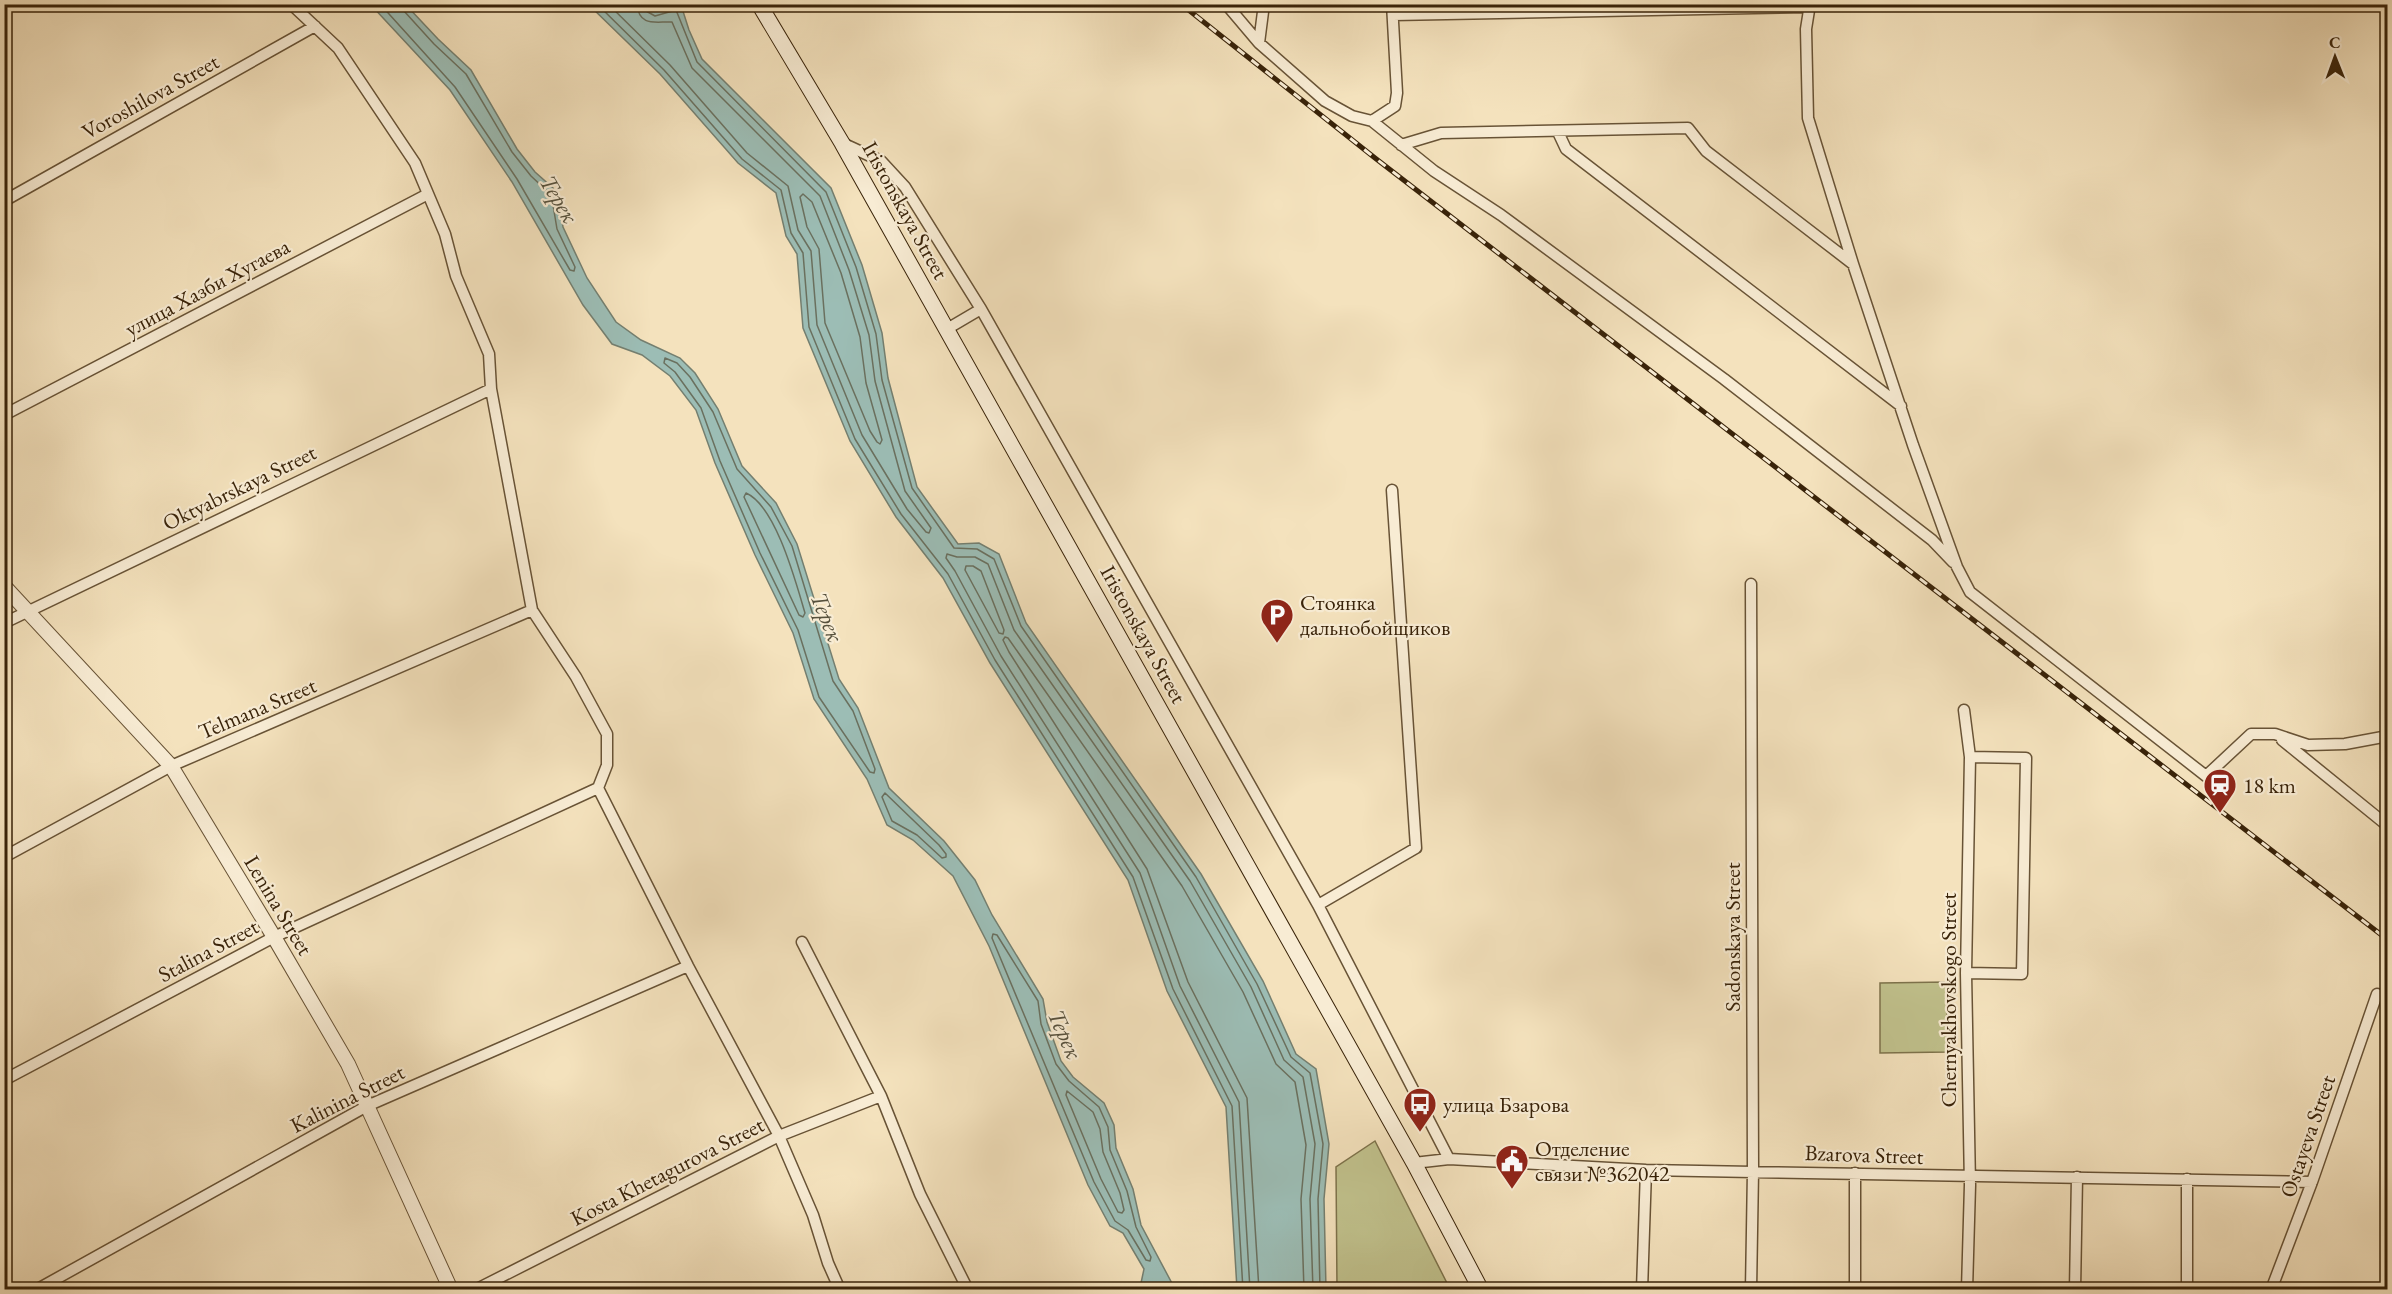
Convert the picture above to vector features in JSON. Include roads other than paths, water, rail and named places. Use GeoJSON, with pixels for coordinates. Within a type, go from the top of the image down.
{"type":"FeatureCollection","features":[{"type":"Feature","properties":{"kind":"main road","name":"Iristonskaya Street"},"geometry":{"type":"LineString","coordinates":[[759,4],[842,143],[947,330],[1414,1163],[1481,1290]]}},
{"type":"Feature","properties":{"kind":"street"},"geometry":{"type":"LineString","coordinates":[[291,4],[338,48],[415,163],[445,234],[456,276],[489,354],[491,388],[532,610],[576,678],[607,734],[607,765],[598,788],[688,966],[779,1136],[813,1215],[828,1263],[840,1290]]}},
{"type":"Feature","properties":{"kind":"street"},"geometry":{"type":"LineString","coordinates":[[1226,4],[1259,43],[1325,101],[1352,116],[1372,120],[1434,171],[1501,215],[1724,379],[1932,540],[1957,567]]}},
{"type":"Feature","properties":{"kind":"street"},"geometry":{"type":"LineString","coordinates":[[1259,43],[1264,4]]}},
{"type":"Feature","properties":{"kind":"street"},"geometry":{"type":"LineString","coordinates":[[1372,120],[1395,106],[1397,93],[1393,10],[1810,6],[1806,29],[1808,118],[1853,264],[1901,406],[1957,567],[1970,592],[2206,776],[2251,734],[2275,734],[2308,745],[2345,744],[2388,736]]}},
{"type":"Feature","properties":{"kind":"street","name":"Voroshilova Street"},"geometry":{"type":"LineString","coordinates":[[4,201],[315,26]]}},
{"type":"Feature","properties":{"kind":"street"},"geometry":{"type":"LineString","coordinates":[[1401,145],[1441,133],[1688,128],[1706,151],[1853,264]]}},
{"type":"Feature","properties":{"kind":"street"},"geometry":{"type":"LineString","coordinates":[[1558,132],[1566,149],[1901,406]]}},
{"type":"Feature","properties":{"kind":"street"},"geometry":{"type":"LineString","coordinates":[[842,143],[881,161],[905,187],[981,309],[1317,905],[1449,1159]]}},
{"type":"Feature","properties":{"kind":"street","name":"улица Хазби Хугаева"},"geometry":{"type":"LineString","coordinates":[[4,415],[428,194]]}},
{"type":"Feature","properties":{"kind":"street"},"geometry":{"type":"LineString","coordinates":[[947,330],[981,309]]}},
{"type":"Feature","properties":{"kind":"street","name":"Oktyabrskaya Street"},"geometry":{"type":"LineString","coordinates":[[4,623],[491,388]]}},
{"type":"Feature","properties":{"kind":"street"},"geometry":{"type":"LineString","coordinates":[[1317,905],[1416,848],[1392,490]]}},
{"type":"Feature","properties":{"kind":"street","name":"Sadonskaya Street"},"geometry":{"type":"LineString","coordinates":[[1751,584],[1753,1171],[1751,1290]]}},
{"type":"Feature","properties":{"kind":"street","name":"Lenina Street"},"geometry":{"type":"LineString","coordinates":[[4,586],[171,766],[348,1064],[451,1290]]}},
{"type":"Feature","properties":{"kind":"street","name":"Telmana Street"},"geometry":{"type":"LineString","coordinates":[[4,857],[171,766],[532,610]]}},
{"type":"Feature","properties":{"kind":"street","name":"Chernyakhovskogo Street"},"geometry":{"type":"LineString","coordinates":[[1964,710],[1970,757],[1966,973],[1967,1290]]}},
{"type":"Feature","properties":{"kind":"street"},"geometry":{"type":"LineString","coordinates":[[2275,734],[2388,826]]}},
{"type":"Feature","properties":{"kind":"street"},"geometry":{"type":"LineString","coordinates":[[1966,973],[2022,974],[2026,758],[1970,757]]}},
{"type":"Feature","properties":{"kind":"street","name":"Stalina Street"},"geometry":{"type":"LineString","coordinates":[[4,1080],[274,937],[598,788]]}},
{"type":"Feature","properties":{"kind":"street"},"geometry":{"type":"LineString","coordinates":[[802,942],[880,1096],[920,1194],[968,1290]]}},
{"type":"Feature","properties":{"kind":"street","name":"Kalinina Street"},"geometry":{"type":"LineString","coordinates":[[36,1290],[367,1106],[688,966]]}},
{"type":"Feature","properties":{"kind":"street","name":"Ostayeva Street"},"geometry":{"type":"LineString","coordinates":[[2271,1290],[2312,1182],[2377,994]]}},
{"type":"Feature","properties":{"kind":"street","name":"Kosta Khetagurova Street"},"geometry":{"type":"LineString","coordinates":[[475,1290],[779,1136],[880,1096]]}},
{"type":"Feature","properties":{"kind":"street","name":"Bzarova Street"},"geometry":{"type":"LineString","coordinates":[[1414,1163],[1449,1159],[1646,1170],[2312,1182]]}},
{"type":"Feature","properties":{"kind":"street"},"geometry":{"type":"LineString","coordinates":[[1642,1290],[1646,1170]]}},
{"type":"Feature","properties":{"kind":"street"},"geometry":{"type":"LineString","coordinates":[[1855,1173],[1855,1290]]}},
{"type":"Feature","properties":{"kind":"street"},"geometry":{"type":"LineString","coordinates":[[2075,1290],[2077,1176]]}},
{"type":"Feature","properties":{"kind":"street"},"geometry":{"type":"LineString","coordinates":[[2187,1179],[2187,1290]]}},
{"type":"Feature","properties":{"kind":"water"},"geometry":{"type":"Polygon","coordinates":[[[371,5],[406,5],[471,70],[517,149],[535,172],[553,188],[559,203],[563,227],[587,278],[616,322],[641,340],[680,358],[695,373],[718,409],[742,466],[776,503],[797,544],[839,679],[858,708],[889,788],[944,841],[975,880],[992,915],[1043,999],[1047,1022],[1061,1061],[1073,1077],[1104,1103],[1114,1125],[1116,1148],[1133,1189],[1141,1225],[1175,1289],[1144,1289],[1141,1283],[1144,1269],[1123,1233],[1110,1226],[1088,1185],[989,946],[953,876],[913,840],[887,825],[867,779],[814,699],[793,633],[755,555],[715,463],[696,410],[670,376],[642,355],[612,344],[583,305],[512,182],[450,90],[371,5]]]}},
{"type":"Feature","properties":{"kind":"water"},"geometry":{"type":"Polygon","coordinates":[[[589,5],[647,5],[656,10],[667,8],[666,5],[681,5],[702,59],[831,188],[862,265],[882,333],[888,378],[917,487],[958,544],[979,543],[999,554],[1026,623],[1201,874],[1263,981],[1296,1054],[1316,1069],[1329,1144],[1324,1199],[1326,1289],[1237,1289],[1226,1107],[1167,991],[1128,880],[990,663],[943,578],[896,517],[850,441],[803,328],[797,254],[786,236],[776,193],[738,163],[660,74],[589,5]]]}},
{"type":"Feature","properties":{"kind":"railway"},"geometry":{"type":"LineString","coordinates":[[1181,4],[1375,158],[2388,940]]}},
{"type":"Feature","properties":{"kind":"place","name":"Стоянка дальнобойщиков"},"geometry":{"type":"Point","coordinates":[1277,644]}},
{"type":"Feature","properties":{"kind":"place","name":"18 km"},"geometry":{"type":"Point","coordinates":[2220,814]}},
{"type":"Feature","properties":{"kind":"place","name":"улица Бзарова"},"geometry":{"type":"Point","coordinates":[1420,1133]}},
{"type":"Feature","properties":{"kind":"place","name":"Отделение связи №362042"},"geometry":{"type":"Point","coordinates":[1512,1190]}},
{"type":"Feature","properties":{"kind":"water label","name":"Терек"},"geometry":{"type":"Point","coordinates":[559,199]}},
{"type":"Feature","properties":{"kind":"water label","name":"Терек"},"geometry":{"type":"Point","coordinates":[827,617]}},
{"type":"Feature","properties":{"kind":"water label","name":"Терек"},"geometry":{"type":"Point","coordinates":[1065,1034]}}]}
